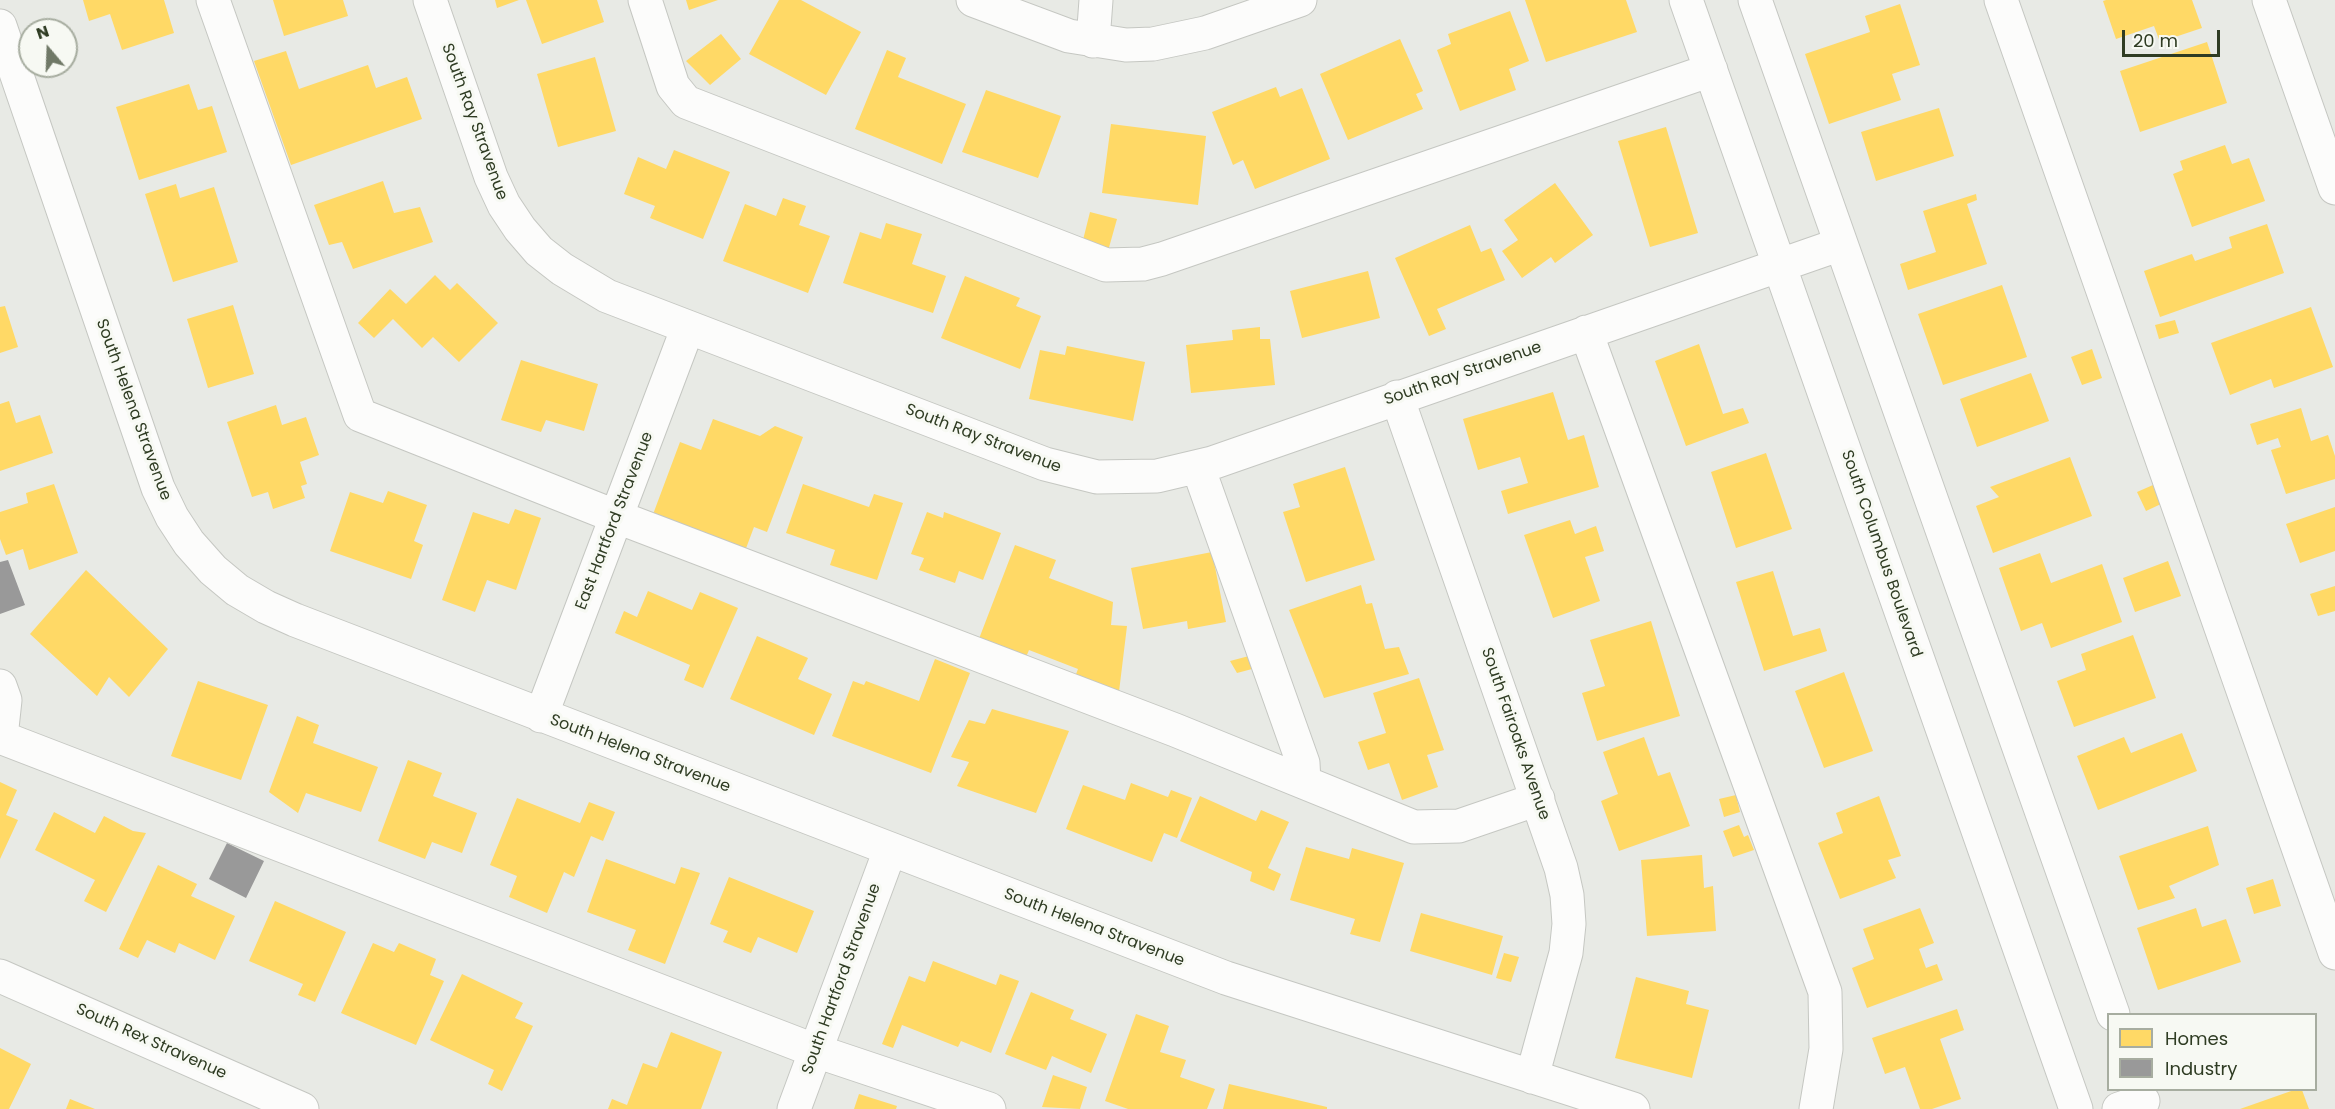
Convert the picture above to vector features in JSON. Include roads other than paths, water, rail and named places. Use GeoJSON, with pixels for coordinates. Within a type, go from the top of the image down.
{"type":"FeatureCollection","features":[{"type":"Feature","properties":{"kind":"street"},"geometry":{"type":"LineString","coordinates":[[213,0],[360,415],[616,517],[1304,782],[1414,827],[1460,826],[1538,799]]}},
{"type":"Feature","properties":{"kind":"street","name":"South Ray Stravenue"},"geometry":{"type":"LineString","coordinates":[[430,0],[491,177],[504,205],[520,229],[540,251],[584,284],[607,296],[1034,460],[1071,472],[1097,477],[1157,476],[1198,467],[1841,244]]}},
{"type":"Feature","properties":{"kind":"street"},"geometry":{"type":"LineString","coordinates":[[645,0],[673,86],[686,102],[1106,265],[1123,266],[1152,262],[1711,70]]}},
{"type":"Feature","properties":{"kind":"street"},"geometry":{"type":"LineString","coordinates":[[973,0],[1041,27],[1093,41],[1126,45],[1180,39],[1205,33],[1300,0]]}},
{"type":"Feature","properties":{"kind":"street"},"geometry":{"type":"LineString","coordinates":[[1093,41],[1096,0]]}},
{"type":"Feature","properties":{"kind":"street","name":"South Columbus Boulevard"},"geometry":{"type":"LineString","coordinates":[[1686,0],[2076,1109]]}},
{"type":"Feature","properties":{"kind":"street"},"geometry":{"type":"LineString","coordinates":[[1755,0],[2113,1013]]}},
{"type":"Feature","properties":{"kind":"street"},"geometry":{"type":"LineString","coordinates":[[2001,0],[2335,953]]}},
{"type":"Feature","properties":{"kind":"street"},"geometry":{"type":"LineString","coordinates":[[2269,0],[2335,188]]}},
{"type":"Feature","properties":{"kind":"street","name":"South Helena Stravenue"},"geometry":{"type":"LineString","coordinates":[[0,26],[158,488],[172,517],[189,543],[213,570],[237,590],[266,607],[541,716],[1226,978],[1633,1109]]}},
{"type":"Feature","properties":{"kind":"street","name":"East Hartford Stravenue"},"geometry":{"type":"LineString","coordinates":[[541,716],[688,327]]}},
{"type":"Feature","properties":{"kind":"street"},"geometry":{"type":"LineString","coordinates":[[1586,332],[1825,992],[1826,1049],[1816,1109]]}},
{"type":"Feature","properties":{"kind":"street","name":"South Fairoaks Avenue"},"geometry":{"type":"LineString","coordinates":[[1397,397],[1561,867],[1569,924],[1560,981],[1532,1077]]}},
{"type":"Feature","properties":{"kind":"street"},"geometry":{"type":"LineString","coordinates":[[1198,467],[1303,764],[1304,782]]}},
{"type":"Feature","properties":{"kind":"street"},"geometry":{"type":"LineString","coordinates":[[0,686],[5,700],[0,737],[816,1051],[988,1109]]}},
{"type":"Feature","properties":{"kind":"street","name":"South Hartford Stravenue"},"geometry":{"type":"LineString","coordinates":[[794,1109],[890,850]]}},
{"type":"Feature","properties":{"kind":"street","name":"South Rex Stravenue"},"geometry":{"type":"LineString","coordinates":[[0,976],[303,1109]]}}]}
